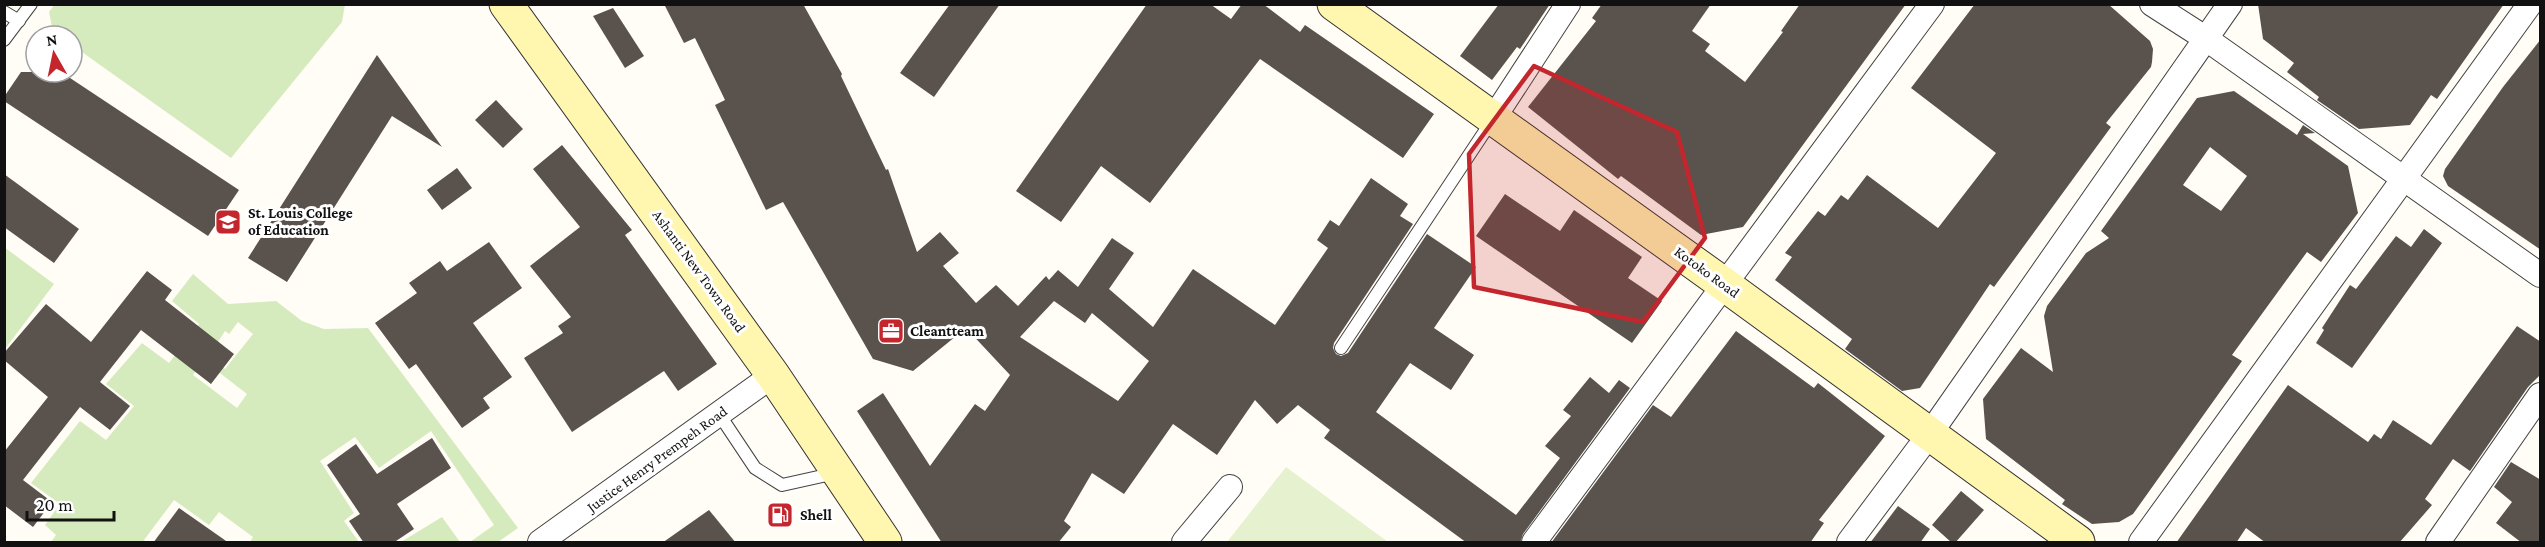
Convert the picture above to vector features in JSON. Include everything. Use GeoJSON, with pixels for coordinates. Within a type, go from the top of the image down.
{"type":"FeatureCollection","features":[{"type":"Feature","properties":{"kind":"street","name":"Ashanti New Town Road"},"geometry":{"type":"LineString","coordinates":[[506,4],[773,375],[838,472],[880,541]]}},
{"type":"Feature","properties":{"kind":"street","name":"Kotoko Road"},"geometry":{"type":"LineString","coordinates":[[1334,4],[1725,285],[2078,543]]}},
{"type":"Feature","properties":{"kind":"street"},"geometry":{"type":"LineString","coordinates":[[1493,119],[1568,4]]}},
{"type":"Feature","properties":{"kind":"street"},"geometry":{"type":"LineString","coordinates":[[1534,543],[1932,4]]}},
{"type":"Feature","properties":{"kind":"street"},"geometry":{"type":"LineString","coordinates":[[2152,4],[2205,38],[2541,275]]}},
{"type":"Feature","properties":{"kind":"street"},"geometry":{"type":"LineString","coordinates":[[1849,543],[1929,435],[2230,4]]}},
{"type":"Feature","properties":{"kind":"street"},"geometry":{"type":"LineString","coordinates":[[2141,543],[2530,4]]}},
{"type":"Feature","properties":{"kind":"street","name":"Justice Henry Prempeh Road"},"geometry":{"type":"LineString","coordinates":[[540,543],[773,375]]}},
{"type":"Feature","properties":{"kind":"street"},"geometry":{"type":"LineString","coordinates":[[2438,543],[2541,395]]}},
{"type":"Feature","properties":{"kind":"street"},"geometry":{"type":"LineString","coordinates":[[1184,543],[1230,487]]}},
{"type":"Feature","properties":{"kind":"lane"},"geometry":{"type":"LineString","coordinates":[[4,40],[31,4]]}},
{"type":"Feature","properties":{"kind":"lane"},"geometry":{"type":"LineString","coordinates":[[4,12],[19,21]]}},
{"type":"Feature","properties":{"kind":"lane"},"geometry":{"type":"LineString","coordinates":[[1341,348],[1493,119]]}},
{"type":"Feature","properties":{"kind":"lane"},"geometry":{"type":"LineString","coordinates":[[719,414],[755,468],[782,485],[838,472]]}},
{"type":"Feature","properties":{"kind":"highlighted area"},"geometry":{"type":"Polygon","coordinates":[[[1534,66],[1677,132],[1705,238],[1643,322],[1474,287],[1469,154],[1534,66]]]}},
{"type":"Feature","properties":{"kind":"green space"},"geometry":{"type":"Polygon","coordinates":[[[55,4],[345,4],[342,22],[231,158],[84,54],[84,24],[52,24],[49,12],[55,4]]]}},
{"type":"Feature","properties":{"kind":"green space"},"geometry":{"type":"Polygon","coordinates":[[[4,247],[54,284],[5,349],[4,349],[4,247]]]}},
{"type":"Feature","properties":{"kind":"green space"},"geometry":{"type":"Polygon","coordinates":[[[193,274],[228,304],[276,301],[302,321],[324,329],[368,328],[518,528],[498,542],[470,542],[494,525],[431,431],[379,468],[355,437],[320,461],[354,513],[344,521],[359,542],[250,542],[253,537],[219,512],[209,525],[174,500],[144,540],[146,542],[51,542],[56,535],[45,525],[60,504],[31,483],[80,421],[106,440],[134,406],[106,384],[142,343],[169,363],[199,324],[172,301],[193,274]],[[238,322],[229,334],[225,331],[209,356],[225,369],[253,334],[238,322]],[[203,360],[193,375],[237,408],[247,394],[203,360]]]}},
{"type":"Feature","properties":{"kind":"green space"},"geometry":{"type":"Polygon","coordinates":[[[1286,467],[1388,542],[1227,542],[1286,467]]]}},
{"type":"Feature","properties":{"kind":"green space"},"geometry":{"type":"Polygon","coordinates":[[[442,517],[460,542],[401,542],[442,517]]]}},
{"type":"Feature","properties":{"kind":"building"},"geometry":{"type":"Polygon","coordinates":[[[664,4],[803,4],[842,74],[886,170],[888,169],[917,252],[940,232],[959,253],[943,266],[976,303],[996,285],[1018,306],[1046,276],[1049,280],[1058,270],[1078,287],[1112,238],[1134,253],[1109,289],[1153,327],[1193,269],[1275,325],[1328,248],[1317,240],[1330,220],[1339,226],[1371,178],[1408,204],[1400,216],[1413,224],[1334,343],[1333,348],[1336,354],[1341,356],[1348,353],[1427,234],[1476,267],[1434,328],[1474,355],[1451,390],[1410,363],[1376,412],[1516,515],[1560,458],[1545,446],[1571,416],[1563,410],[1590,377],[1609,393],[1619,380],[1630,388],[1523,534],[1520,543],[1467,543],[1324,438],[1330,430],[1298,405],[1277,424],[1255,400],[1217,455],[1173,424],[1124,494],[1092,473],[1064,521],[1071,527],[1058,543],[942,543],[857,411],[883,393],[930,466],[975,404],[985,411],[1010,375],[966,328],[913,371],[873,359],[783,202],[766,210],[715,105],[725,100],[695,38],[684,43],[664,4]],[[1054,301],[1020,337],[1118,401],[1149,361],[1092,313],[1085,323],[1054,301]]]}},
{"type":"Feature","properties":{"kind":"building"},"geometry":{"type":"Polygon","coordinates":[[[950,4],[1000,4],[934,97],[900,73],[950,4]]]}},
{"type":"Feature","properties":{"kind":"building"},"geometry":{"type":"Polygon","coordinates":[[[1147,4],[1210,4],[1231,19],[1242,4],[1263,4],[1300,32],[1305,25],[1434,114],[1403,158],[1260,59],[1150,203],[1101,166],[1061,222],[1016,191],[1147,4]]]}},
{"type":"Feature","properties":{"kind":"building"},"geometry":{"type":"Polygon","coordinates":[[[1499,4],[1550,4],[1520,49],[1517,47],[1492,80],[1460,56],[1499,4]]]}},
{"type":"Feature","properties":{"kind":"building"},"geometry":{"type":"Polygon","coordinates":[[[1602,4],[1711,4],[1692,31],[1710,44],[1705,51],[1745,82],[1783,32],[1781,31],[1800,4],[1906,4],[1743,227],[1701,235],[1621,176],[1618,179],[1528,107],[1596,21],[1592,18],[1602,4]]]}},
{"type":"Feature","properties":{"kind":"building"},"geometry":{"type":"Polygon","coordinates":[[[1975,4],[2108,4],[2150,41],[2153,49],[2152,62],[2151,67],[2106,123],[2111,127],[1994,287],[1990,284],[1920,388],[1902,391],[1845,349],[1852,339],[1775,280],[1792,257],[1785,253],[1818,211],[1825,216],[1841,195],[1848,200],[1867,175],[1938,228],[1996,153],[1911,88],[1975,4]]]}},
{"type":"Feature","properties":{"kind":"building"},"geometry":{"type":"Polygon","coordinates":[[[2258,4],[2504,4],[2437,99],[2431,95],[2410,125],[2359,129],[2317,100],[2319,97],[2287,72],[2294,63],[2263,39],[2258,4]]]}},
{"type":"Feature","properties":{"kind":"building"},"geometry":{"type":"Polygon","coordinates":[[[613,8],[644,56],[625,68],[593,16],[613,8]]]}},
{"type":"Feature","properties":{"kind":"building"},"geometry":{"type":"Polygon","coordinates":[[[2541,39],[2541,250],[2448,186],[2443,176],[2445,169],[2503,87],[2541,39]]]}},
{"type":"Feature","properties":{"kind":"building"},"geometry":{"type":"Polygon","coordinates":[[[377,55],[442,147],[392,116],[287,282],[248,258],[377,55]]]}},
{"type":"Feature","properties":{"kind":"building"},"geometry":{"type":"Polygon","coordinates":[[[21,72],[24,72],[24,84],[79,84],[239,190],[208,236],[4,101],[4,97],[21,72]]]}},
{"type":"Feature","properties":{"kind":"building"},"geometry":{"type":"Polygon","coordinates":[[[2234,91],[2297,135],[2303,125],[2315,133],[2303,134],[2348,166],[2358,213],[2321,262],[2307,252],[2232,355],[2242,361],[2133,514],[2119,522],[2092,524],[2062,504],[2065,500],[1986,439],[1983,399],[2021,348],[2053,372],[2044,316],[2047,306],[2086,253],[2109,238],[2101,231],[2197,98],[2234,91]],[[2210,147],[2183,185],[2221,211],[2247,176],[2210,147]]]}},
{"type":"Feature","properties":{"kind":"building"},"geometry":{"type":"Polygon","coordinates":[[[496,100],[523,129],[503,148],[475,120],[496,100]]]}},
{"type":"Feature","properties":{"kind":"building"},"geometry":{"type":"Polygon","coordinates":[[[562,145],[632,230],[625,235],[717,364],[678,391],[664,371],[572,432],[524,358],[563,333],[558,326],[571,317],[530,266],[580,227],[533,169],[562,145]]]}},
{"type":"Feature","properties":{"kind":"building"},"geometry":{"type":"Polygon","coordinates":[[[457,168],[472,188],[442,210],[427,190],[457,168]]]}},
{"type":"Feature","properties":{"kind":"building"},"geometry":{"type":"Polygon","coordinates":[[[4,174],[79,229],[54,263],[4,227],[4,174]]]}},
{"type":"Feature","properties":{"kind":"building"},"geometry":{"type":"Polygon","coordinates":[[[1505,194],[1560,231],[1574,210],[1642,257],[1628,278],[1662,301],[1632,343],[1476,236],[1505,194]]]}},
{"type":"Feature","properties":{"kind":"building"},"geometry":{"type":"Polygon","coordinates":[[[2424,229],[2442,243],[2352,368],[2316,343],[2324,330],[2322,328],[2350,285],[2356,289],[2396,236],[2411,247],[2424,229]]]}},
{"type":"Feature","properties":{"kind":"building"},"geometry":{"type":"Polygon","coordinates":[[[489,242],[522,288],[473,323],[512,377],[483,398],[490,408],[462,428],[416,364],[409,369],[375,323],[417,293],[409,283],[440,261],[447,271],[489,242]]]}},
{"type":"Feature","properties":{"kind":"building"},"geometry":{"type":"Polygon","coordinates":[[[147,271],[172,290],[165,300],[234,354],[211,384],[141,330],[100,382],[130,406],[110,430],[80,407],[23,480],[52,502],[33,527],[4,505],[4,452],[48,397],[4,360],[4,353],[46,304],[91,342],[147,271]]]}},
{"type":"Feature","properties":{"kind":"building"},"geometry":{"type":"Polygon","coordinates":[[[2517,326],[2541,342],[2541,374],[2528,387],[2470,471],[2453,459],[2425,499],[2432,505],[2399,543],[2266,543],[2246,528],[2236,543],[2176,543],[2288,385],[2368,442],[2374,434],[2381,439],[2393,420],[2431,445],[2517,326]]]}},
{"type":"Feature","properties":{"kind":"building"},"geometry":{"type":"Polygon","coordinates":[[[1736,331],[1814,388],[1818,383],[1885,436],[1819,520],[1824,523],[1810,543],[1551,543],[1653,405],[1671,417],[1736,331]]]}},
{"type":"Feature","properties":{"kind":"building"},"geometry":{"type":"Polygon","coordinates":[[[432,438],[451,468],[397,504],[414,529],[393,543],[364,543],[349,521],[360,514],[327,465],[356,444],[377,474],[432,438]]]}},
{"type":"Feature","properties":{"kind":"building"},"geometry":{"type":"Polygon","coordinates":[[[2511,462],[2541,480],[2541,543],[2522,543],[2496,523],[2512,502],[2494,487],[2511,462]]]}},
{"type":"Feature","properties":{"kind":"building"},"geometry":{"type":"Polygon","coordinates":[[[1961,491],[1984,510],[1955,543],[1952,543],[1932,525],[1961,491]]]}},
{"type":"Feature","properties":{"kind":"building"},"geometry":{"type":"Polygon","coordinates":[[[1898,506],[1930,529],[1920,543],[1870,543],[1898,506]]]}},
{"type":"Feature","properties":{"kind":"building"},"geometry":{"type":"Polygon","coordinates":[[[179,508],[229,543],[153,543],[179,508]]]}},
{"type":"Feature","properties":{"kind":"building"},"geometry":{"type":"Polygon","coordinates":[[[709,510],[736,543],[662,543],[709,510]]]}},
{"type":"Feature","properties":{"kind":"place","name":"St. Louis College of Education"},"geometry":{"type":"Point","coordinates":[228,222]}},
{"type":"Feature","properties":{"kind":"place","name":"Cleantteam"},"geometry":{"type":"Point","coordinates":[891,331]}},
{"type":"Feature","properties":{"kind":"place","name":"Shell"},"geometry":{"type":"Point","coordinates":[780,515]}}]}
